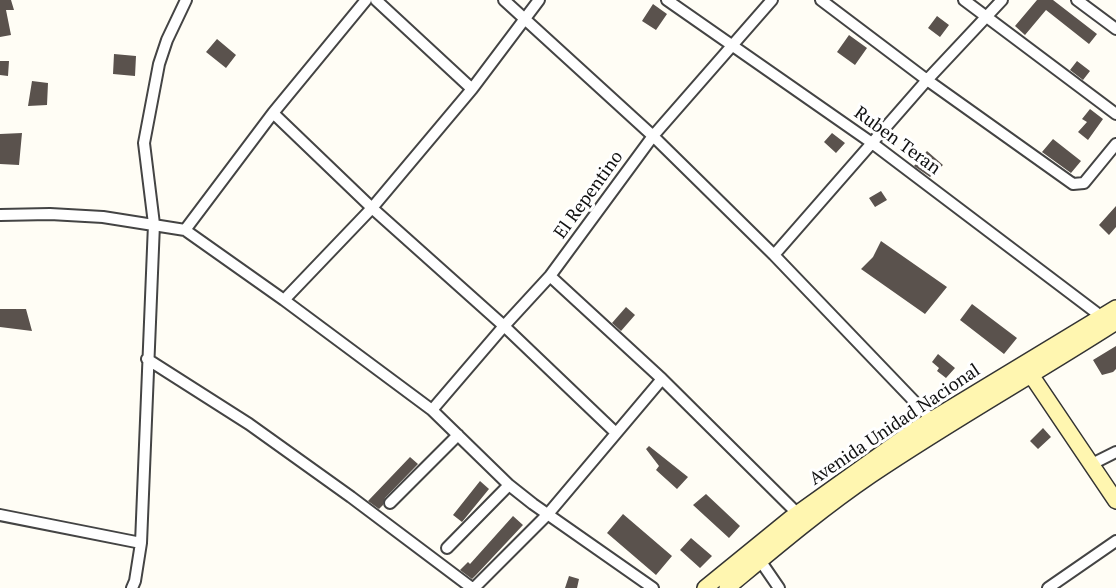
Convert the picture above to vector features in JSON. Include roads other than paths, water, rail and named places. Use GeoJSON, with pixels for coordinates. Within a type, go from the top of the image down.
{"type":"FeatureCollection","features":[{"type":"Feature","properties":{"kind":"main road","name":"Avenida Unidad Nacional"},"geometry":{"type":"LineString","coordinates":[[727,588],[797,513],[856,470],[1109,320],[1116,308]]}},
{"type":"Feature","properties":{"kind":"main road"},"geometry":{"type":"LineString","coordinates":[[1027,370],[1116,501]]}},
{"type":"Feature","properties":{"kind":"main road","name":"Avenida Unidad Nacional"},"geometry":{"type":"LineString","coordinates":[[705,588],[869,477],[936,424]]}},
{"type":"Feature","properties":{"kind":"street"},"geometry":{"type":"LineString","coordinates":[[185,230],[273,113],[366,0]]}},
{"type":"Feature","properties":{"kind":"street"},"geometry":{"type":"LineString","coordinates":[[376,0],[472,88]]}},
{"type":"Feature","properties":{"kind":"street"},"geometry":{"type":"LineString","coordinates":[[504,0],[653,136],[774,255],[936,424]]}},
{"type":"Feature","properties":{"kind":"street"},"geometry":{"type":"LineString","coordinates":[[284,300],[372,208],[472,88],[539,0]]}},
{"type":"Feature","properties":{"kind":"street","name":"Ruben Teran"},"geometry":{"type":"LineString","coordinates":[[667,0],[872,143],[1109,320]]}},
{"type":"Feature","properties":{"kind":"street","name":"El Repentino"},"geometry":{"type":"LineString","coordinates":[[432,410],[550,276],[653,136],[772,0]]}},
{"type":"Feature","properties":{"kind":"street"},"geometry":{"type":"LineString","coordinates":[[821,0],[927,80],[1073,184],[1084,183],[1116,144]]}},
{"type":"Feature","properties":{"kind":"street"},"geometry":{"type":"LineString","coordinates":[[964,0],[1116,114]]}},
{"type":"Feature","properties":{"kind":"street"},"geometry":{"type":"LineString","coordinates":[[774,255],[927,80],[1002,0]]}},
{"type":"Feature","properties":{"kind":"street"},"geometry":{"type":"LineString","coordinates":[[1077,0],[1116,29]]}},
{"type":"Feature","properties":{"kind":"street"},"geometry":{"type":"LineString","coordinates":[[132,588],[141,543],[154,224],[144,143],[159,64],[184,1]]}},
{"type":"Feature","properties":{"kind":"street"},"geometry":{"type":"LineString","coordinates":[[273,113],[372,208],[504,326],[616,433]]}},
{"type":"Feature","properties":{"kind":"street"},"geometry":{"type":"LineString","coordinates":[[0,216],[50,214],[103,217],[185,230],[432,410],[509,484],[653,588]]}},
{"type":"Feature","properties":{"kind":"street"},"geometry":{"type":"LineString","coordinates":[[550,276],[662,378],[797,513]]}},
{"type":"Feature","properties":{"kind":"street"},"geometry":{"type":"LineString","coordinates":[[147,358],[249,424],[473,588],[548,514],[662,378]]}},
{"type":"Feature","properties":{"kind":"street"},"geometry":{"type":"LineString","coordinates":[[390,503],[458,435]]}},
{"type":"Feature","properties":{"kind":"street"},"geometry":{"type":"LineString","coordinates":[[1092,464],[1116,452]]}},
{"type":"Feature","properties":{"kind":"street"},"geometry":{"type":"LineString","coordinates":[[447,548],[509,484]]}},
{"type":"Feature","properties":{"kind":"street"},"geometry":{"type":"LineString","coordinates":[[0,515],[141,543]]}},
{"type":"Feature","properties":{"kind":"street"},"geometry":{"type":"LineString","coordinates":[[1048,588],[1116,541]]}},
{"type":"Feature","properties":{"kind":"street"},"geometry":{"type":"LineString","coordinates":[[756,555],[779,588]]}}]}
